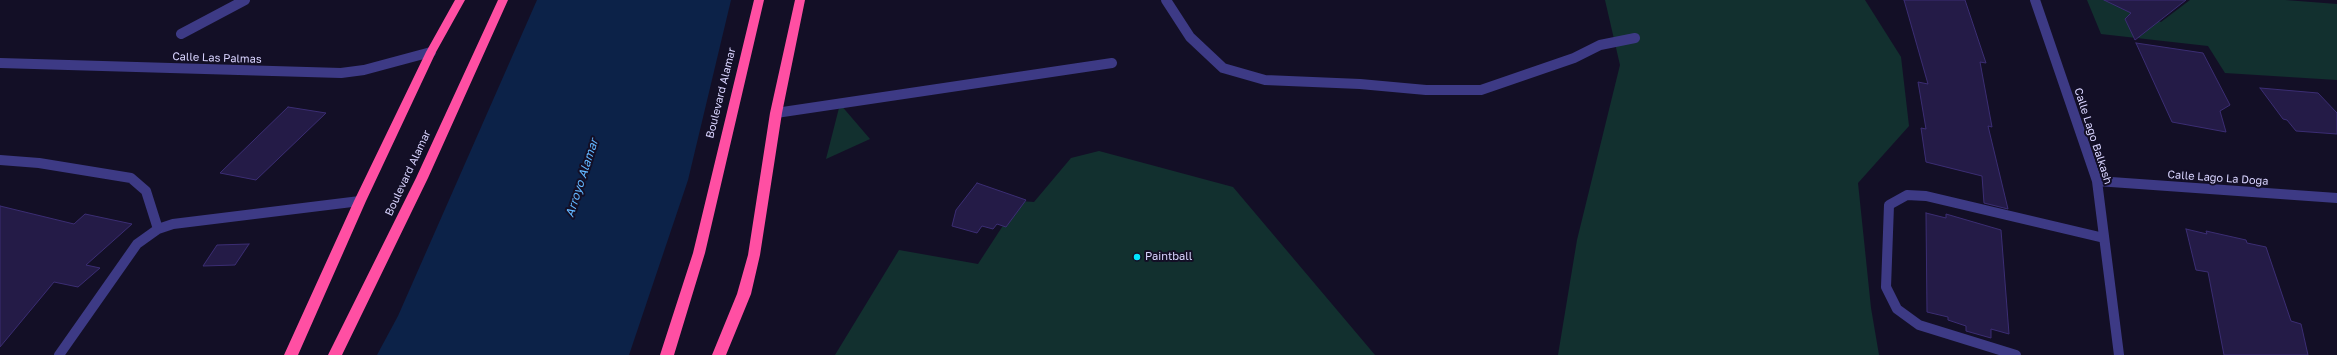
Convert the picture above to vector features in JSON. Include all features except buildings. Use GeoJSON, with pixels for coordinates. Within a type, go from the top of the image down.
{"type":"FeatureCollection","features":[{"type":"Feature","properties":{"kind":"highway"},"geometry":{"type":"LineString","coordinates":[[292,355],[309,311],[360,201],[431,52],[460,0]]}},
{"type":"Feature","properties":{"kind":"highway","name":"Boulevard Alamar"},"geometry":{"type":"LineString","coordinates":[[335,355],[422,178],[503,0]]}},
{"type":"Feature","properties":{"kind":"highway","name":"Boulevard Alamar"},"geometry":{"type":"LineString","coordinates":[[667,355],[699,253],[719,163],[759,0]]}},
{"type":"Feature","properties":{"kind":"highway"},"geometry":{"type":"LineString","coordinates":[[720,355],[744,294],[754,255],[776,114],[800,0]]}},
{"type":"Feature","properties":{"kind":"street"},"geometry":{"type":"LineString","coordinates":[[181,34],[245,0]]}},
{"type":"Feature","properties":{"kind":"street"},"geometry":{"type":"LineString","coordinates":[[1166,0],[1190,37],[1223,68],[1265,80],[1360,84],[1426,90],[1481,90],[1574,58],[1600,45],[1635,38]]}},
{"type":"Feature","properties":{"kind":"street","name":"Calle Lago Balkash"},"geometry":{"type":"LineString","coordinates":[[2035,0],[2097,181],[2119,355]]}},
{"type":"Feature","properties":{"kind":"street","name":"Calle Las Palmas"},"geometry":{"type":"LineString","coordinates":[[0,62],[341,73],[364,70],[431,52]]}},
{"type":"Feature","properties":{"kind":"street"},"geometry":{"type":"LineString","coordinates":[[776,114],[1112,63]]}},
{"type":"Feature","properties":{"kind":"street"},"geometry":{"type":"LineString","coordinates":[[0,160],[39,163],[131,178],[146,191],[158,228]]}},
{"type":"Feature","properties":{"kind":"street","name":"Calle Lago La Doga"},"geometry":{"type":"LineString","coordinates":[[2097,181],[2337,198]]}},
{"type":"Feature","properties":{"kind":"street"},"geometry":{"type":"LineString","coordinates":[[2016,355],[1919,325],[1897,309],[1886,287],[1889,205],[1907,195],[1926,196],[2021,220],[2104,238]]}},
{"type":"Feature","properties":{"kind":"street"},"geometry":{"type":"LineString","coordinates":[[59,355],[137,244],[158,228],[173,224],[360,201]]}},
{"type":"Feature","properties":{"kind":"green space"},"geometry":{"type":"Polygon","coordinates":[[[1605,0],[1865,0],[1901,57],[1909,126],[1858,183],[1871,308],[1879,355],[1558,355],[1577,240],[1620,65],[1605,0]]]}},
{"type":"Feature","properties":{"kind":"green space"},"geometry":{"type":"Polygon","coordinates":[[[2087,0],[2114,0],[2161,22],[2190,0],[2285,0],[2337,4],[2337,80],[2225,73],[2208,46],[2101,34],[2087,0]]]}},
{"type":"Feature","properties":{"kind":"green space"},"geometry":{"type":"Polygon","coordinates":[[[840,104],[870,139],[826,159],[840,104]]]}},
{"type":"Feature","properties":{"kind":"green space","name":"Paintball"},"geometry":{"type":"Polygon","coordinates":[[[1099,151],[1233,187],[1375,355],[835,355],[899,250],[978,264],[1019,201],[1034,202],[1071,158],[1099,151]]]}},
{"type":"Feature","properties":{"kind":"water","name":"Arroyo Alamar"},"geometry":{"type":"Polygon","coordinates":[[[537,0],[731,0],[688,180],[629,355],[377,355],[398,316],[537,0]]]}},
{"type":"Feature","properties":{"kind":"place","name":"Paintball"},"geometry":{"type":"Point","coordinates":[1137,257]}}]}
